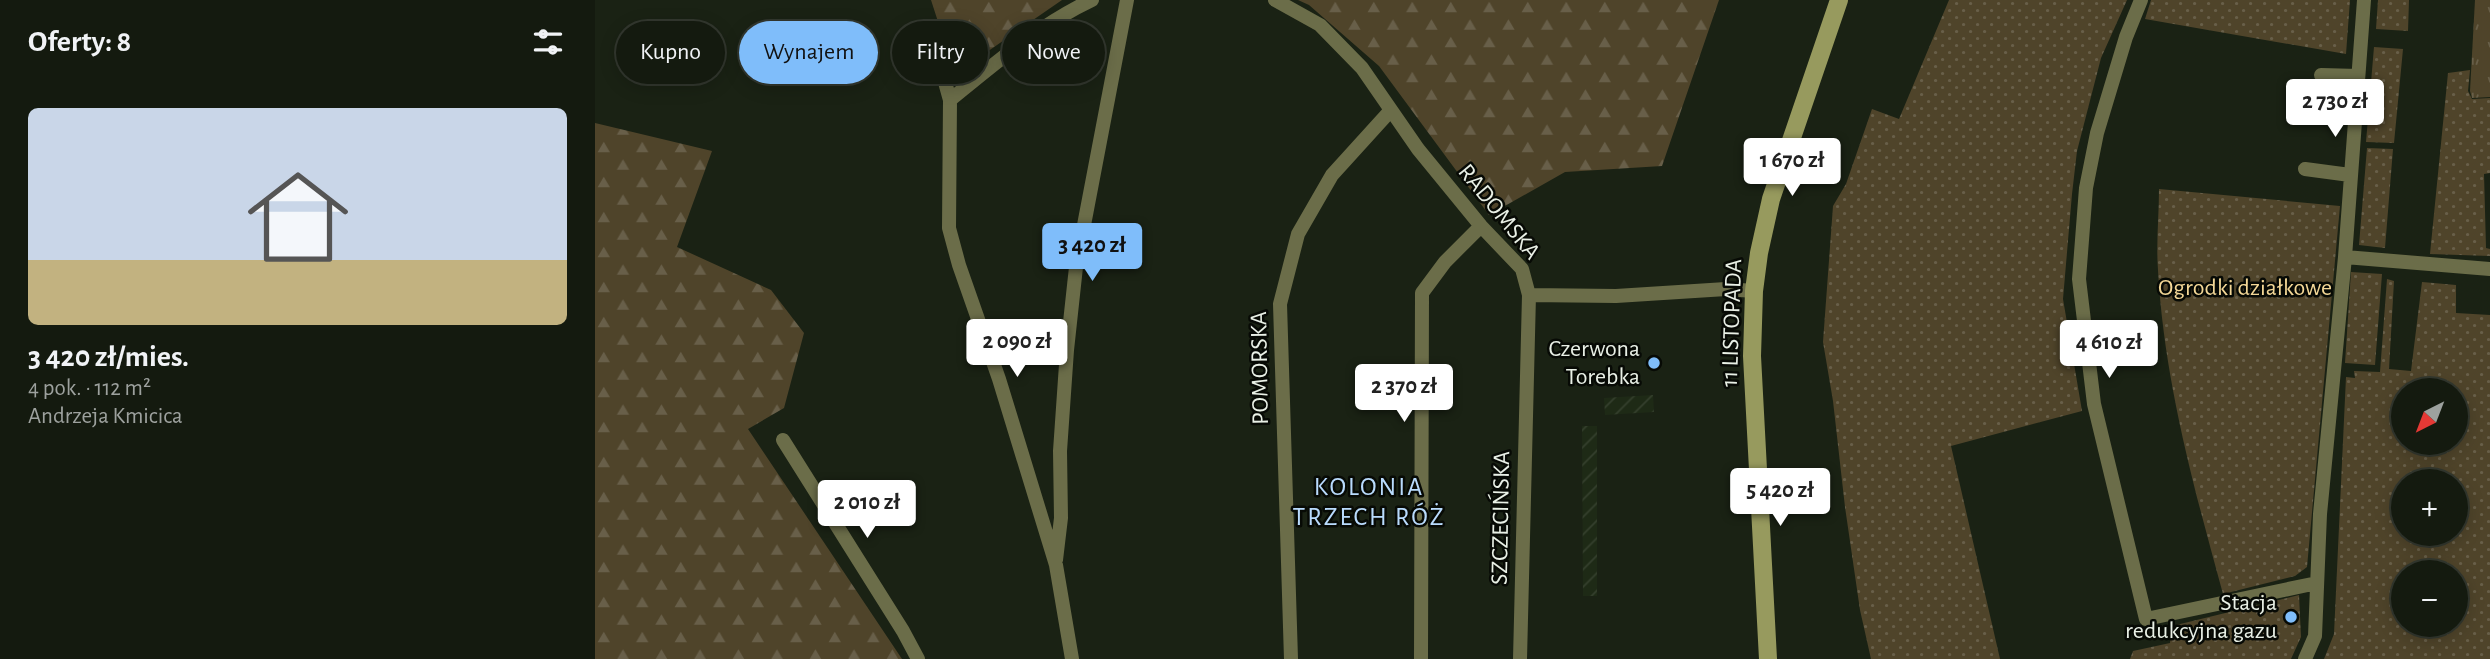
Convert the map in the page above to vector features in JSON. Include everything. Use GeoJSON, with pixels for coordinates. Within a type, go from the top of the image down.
{"type":"FeatureCollection","features":[{"type":"Feature","properties":{"kind":"main road","name":"11 LISTOPADA"},"geometry":{"type":"LineString","coordinates":[[1768,659],[1752,356],[1754,291],[1771,199],[1839,0]]}},
{"type":"Feature","properties":{"kind":"street"},"geometry":{"type":"LineString","coordinates":[[950,100],[1025,39],[1062,14],[1092,0]]}},
{"type":"Feature","properties":{"kind":"street"},"geometry":{"type":"LineString","coordinates":[[1056,565],[1061,518],[1060,451],[1076,267],[1127,0]]}},
{"type":"Feature","properties":{"kind":"street","name":"RADOMSKA"},"geometry":{"type":"LineString","coordinates":[[1275,0],[1320,25],[1362,68],[1418,149],[1481,226],[1522,269],[1529,295],[1616,296],[1726,289],[1754,291]]}},
{"type":"Feature","properties":{"kind":"street"},"geometry":{"type":"LineString","coordinates":[[2141,0],[2126,37],[2097,134],[2086,188],[2079,279],[2094,404],[2146,619],[2317,583]]}},
{"type":"Feature","properties":{"kind":"street"},"geometry":{"type":"LineString","coordinates":[[2305,659],[2315,636],[2320,514],[2345,257],[2364,0]]}},
{"type":"Feature","properties":{"kind":"street"},"geometry":{"type":"LineString","coordinates":[[2321,75],[2358,76]]}},
{"type":"Feature","properties":{"kind":"street"},"geometry":{"type":"LineString","coordinates":[[946,84],[950,100],[949,228],[1056,565],[1072,659]]}},
{"type":"Feature","properties":{"kind":"street","name":"POMORSKA"},"geometry":{"type":"LineString","coordinates":[[1291,659],[1280,304],[1299,234],[1332,175],[1391,110]]}},
{"type":"Feature","properties":{"kind":"street"},"geometry":{"type":"LineString","coordinates":[[2305,169],[2350,174]]}},
{"type":"Feature","properties":{"kind":"street"},"geometry":{"type":"LineString","coordinates":[[1421,659],[1422,293],[1445,262],[1481,226]]}},
{"type":"Feature","properties":{"kind":"street"},"geometry":{"type":"LineString","coordinates":[[2345,257],[2490,269]]}},
{"type":"Feature","properties":{"kind":"street","name":"SZCZECIŃSKA"},"geometry":{"type":"LineString","coordinates":[[1520,659],[1529,295]]}},
{"type":"Feature","properties":{"kind":"street"},"geometry":{"type":"LineString","coordinates":[[783,440],[918,659]]}},
{"type":"Feature","properties":{"kind":"shaded area"},"geometry":{"type":"Polygon","coordinates":[[[1653,395],[1654,412],[1605,415],[1604,398],[1653,395]]]}},
{"type":"Feature","properties":{"kind":"shaded area"},"geometry":{"type":"Polygon","coordinates":[[[1582,426],[1597,426],[1597,596],[1583,596],[1582,426]]]}},
{"type":"Feature","properties":{"kind":"green space"},"geometry":{"type":"Polygon","coordinates":[[[931,0],[1062,0],[1032,21],[1002,21],[1002,41],[988,51],[988,21],[938,21],[931,0]]]}},
{"type":"Feature","properties":{"kind":"green space"},"geometry":{"type":"Polygon","coordinates":[[[1298,0],[1719,0],[1662,166],[1565,172],[1489,215],[1379,66],[1309,5],[1298,0]]]}},
{"type":"Feature","properties":{"kind":"green space"},"geometry":{"type":"Polygon","coordinates":[[[1949,0],[2127,0],[2101,58],[2077,151],[2072,194],[2063,299],[2082,411],[1951,446],[2000,659],[1871,659],[1860,610],[1823,342],[1833,206],[1846,184],[1872,109],[1899,119],[1949,0]]]}},
{"type":"Feature","properties":{"kind":"green space"},"geometry":{"type":"Polygon","coordinates":[[[2151,0],[2350,0],[2346,54],[2145,19],[2151,0]]]}},
{"type":"Feature","properties":{"kind":"green space"},"geometry":{"type":"Polygon","coordinates":[[[2378,0],[2409,0],[2408,31],[2376,29],[2378,0]]]}},
{"type":"Feature","properties":{"kind":"green space"},"geometry":{"type":"Polygon","coordinates":[[[2475,0],[2490,0],[2490,97],[2472,98],[2470,91],[2475,0]]]}},
{"type":"Feature","properties":{"kind":"green space"},"geometry":{"type":"Polygon","coordinates":[[[2374,47],[2403,49],[2394,143],[2366,142],[2374,47]]]}},
{"type":"Feature","properties":{"kind":"green space"},"geometry":{"type":"Polygon","coordinates":[[[2470,70],[2468,91],[2472,99],[2490,98],[2490,173],[2484,174],[2486,248],[2490,249],[2490,256],[2430,254],[2448,73],[2470,70]]]}},
{"type":"Feature","properties":{"kind":"green space"},"geometry":{"type":"Polygon","coordinates":[[[595,123],[712,151],[677,247],[771,290],[804,333],[784,408],[748,429],[902,659],[595,659],[595,123]]]}},
{"type":"Feature","properties":{"kind":"green space"},"geometry":{"type":"Polygon","coordinates":[[[2367,148],[2393,149],[2385,248],[2359,245],[2367,148]]]}},
{"type":"Feature","properties":{"kind":"green space","name":"Ogrodki działkowe"},"geometry":{"type":"Polygon","coordinates":[[[2159,189],[2340,206],[2307,567],[2295,576],[2223,594],[2191,474],[2167,352],[2157,260],[2159,189]]]}},
{"type":"Feature","properties":{"kind":"green space"},"geometry":{"type":"Polygon","coordinates":[[[2351,272],[2382,274],[2375,365],[2345,363],[2351,272]]]}},
{"type":"Feature","properties":{"kind":"green space"},"geometry":{"type":"Polygon","coordinates":[[[2387,279],[2394,281],[2389,369],[2411,371],[2422,282],[2456,285],[2456,313],[2490,315],[2490,659],[2324,659],[2334,634],[2346,377],[2355,378],[2354,371],[2380,372],[2387,279]]]}},
{"type":"Feature","properties":{"kind":"green space"},"geometry":{"type":"Polygon","coordinates":[[[2299,595],[2301,637],[2291,659],[2130,659],[2133,651],[2170,643],[2172,626],[2299,595]]]}},
{"type":"Feature","properties":{"kind":"place","name":"Czerwona Torebka"},"geometry":{"type":"Point","coordinates":[1654,363]}},
{"type":"Feature","properties":{"kind":"place","name":"Stacja redukcyjna gazu"},"geometry":{"type":"Point","coordinates":[2291,617]}},
{"type":"Feature","properties":{"kind":"district","name":"KOLONIA TRZECH RÓŻ"},"geometry":{"type":"Point","coordinates":[1369,502]}}]}
